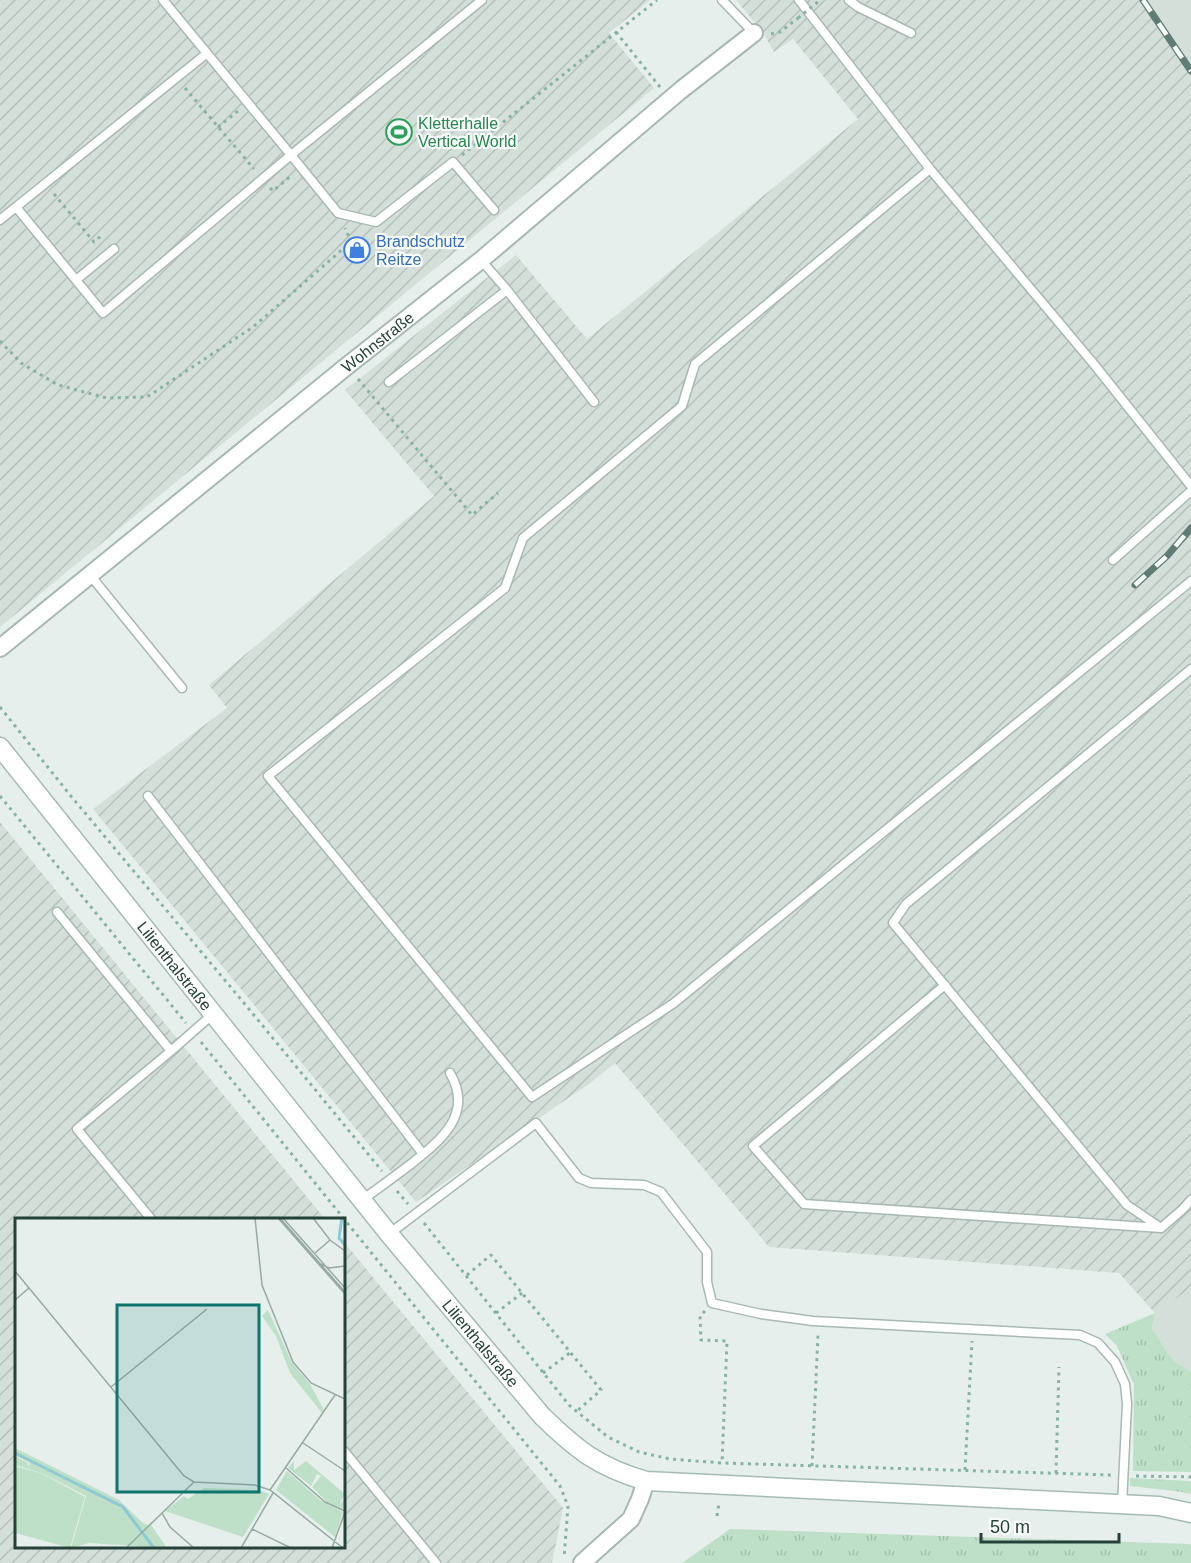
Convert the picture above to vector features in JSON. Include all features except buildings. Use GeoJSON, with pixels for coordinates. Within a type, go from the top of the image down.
{"type":"FeatureCollection","features":[{"type":"Feature","properties":{"kind":"main road","name":"Lilienthalstraße"},"geometry":{"type":"LineString","coordinates":[[0,747],[389,1234],[542,1416],[561,1435],[588,1456],[608,1468],[646,1481],[1159,1506],[1191,1513]]}},
{"type":"Feature","properties":{"kind":"street","name":"Wohnstraße"},"geometry":{"type":"LineString","coordinates":[[0,648],[481,260],[681,90],[754,33]]}},
{"type":"Feature","properties":{"kind":"street"},"geometry":{"type":"LineString","coordinates":[[582,1563],[631,1519],[646,1481]]}},
{"type":"Feature","properties":{"kind":"lane"},"geometry":{"type":"LineString","coordinates":[[163,0],[338,213],[376,222],[453,162],[494,210]]}},
{"type":"Feature","properties":{"kind":"lane"},"geometry":{"type":"LineString","coordinates":[[16,207],[103,313],[291,155],[482,0]]}},
{"type":"Feature","properties":{"kind":"lane"},"geometry":{"type":"LineString","coordinates":[[722,0],[754,33]]}},
{"type":"Feature","properties":{"kind":"lane"},"geometry":{"type":"LineString","coordinates":[[800,0],[930,169],[1093,363],[1191,486]]}},
{"type":"Feature","properties":{"kind":"lane"},"geometry":{"type":"LineString","coordinates":[[849,0],[858,7],[911,33]]}},
{"type":"Feature","properties":{"kind":"lane"},"geometry":{"type":"LineString","coordinates":[[0,220],[206,54]]}},
{"type":"Feature","properties":{"kind":"lane"},"geometry":{"type":"LineString","coordinates":[[930,169],[695,364],[682,406],[523,538],[505,588],[268,776],[532,1097],[674,1003],[1191,581]]}},
{"type":"Feature","properties":{"kind":"lane"},"geometry":{"type":"LineString","coordinates":[[76,280],[114,249]]}},
{"type":"Feature","properties":{"kind":"lane"},"geometry":{"type":"LineString","coordinates":[[481,260],[594,402]]}},
{"type":"Feature","properties":{"kind":"lane"},"geometry":{"type":"LineString","coordinates":[[389,382],[507,290]]}},
{"type":"Feature","properties":{"kind":"lane"},"geometry":{"type":"LineString","coordinates":[[1113,560],[1191,491]]}},
{"type":"Feature","properties":{"kind":"lane"},"geometry":{"type":"LineString","coordinates":[[90,575],[182,688]]}},
{"type":"Feature","properties":{"kind":"lane"},"geometry":{"type":"LineString","coordinates":[[1161,1228],[1127,1205],[893,923],[906,904],[1191,669]]}},
{"type":"Feature","properties":{"kind":"lane"},"geometry":{"type":"LineString","coordinates":[[148,796],[423,1154]]}},
{"type":"Feature","properties":{"kind":"lane"},"geometry":{"type":"LineString","coordinates":[[57,912],[171,1051]]}},
{"type":"Feature","properties":{"kind":"lane"},"geometry":{"type":"LineString","coordinates":[[945,985],[753,1146],[804,1204],[1161,1228],[1191,1200]]}},
{"type":"Feature","properties":{"kind":"lane"},"geometry":{"type":"LineString","coordinates":[[150,1218],[77,1129],[213,1014]]}},
{"type":"Feature","properties":{"kind":"lane"},"geometry":{"type":"LineString","coordinates":[[362,1200],[441,1139],[456,1116],[458,1103],[458,1092],[450,1073]]}},
{"type":"Feature","properties":{"kind":"lane"},"geometry":{"type":"LineString","coordinates":[[389,1234],[536,1124],[579,1178],[591,1183],[644,1185],[661,1192],[707,1252],[707,1282],[712,1303],[761,1314],[818,1321],[1080,1335],[1098,1343],[1115,1362],[1125,1384],[1127,1404],[1122,1504]]}},
{"type":"Feature","properties":{"kind":"lane"},"geometry":{"type":"LineString","coordinates":[[345,1452],[436,1563]]}},
{"type":"Feature","properties":{"kind":"path"},"geometry":{"type":"LineString","coordinates":[[453,162],[657,0]]}},
{"type":"Feature","properties":{"kind":"path"},"geometry":{"type":"LineString","coordinates":[[780,32],[820,0]]}},
{"type":"Feature","properties":{"kind":"path"},"geometry":{"type":"LineString","coordinates":[[616,32],[661,89]]}},
{"type":"Feature","properties":{"kind":"path"},"geometry":{"type":"LineString","coordinates":[[182,84],[273,191],[301,167]]}},
{"type":"Feature","properties":{"kind":"path"},"geometry":{"type":"LineString","coordinates":[[218,127],[248,103]]}},
{"type":"Feature","properties":{"kind":"path"},"geometry":{"type":"LineString","coordinates":[[45,183],[94,242],[101,236]]}},
{"type":"Feature","properties":{"kind":"path"},"geometry":{"type":"LineString","coordinates":[[0,341],[21,363],[58,385],[107,398],[147,397],[253,327],[351,242],[338,213]]}},
{"type":"Feature","properties":{"kind":"path"},"geometry":{"type":"LineString","coordinates":[[347,366],[472,515],[498,493]]}},
{"type":"Feature","properties":{"kind":"path"},"geometry":{"type":"LineString","coordinates":[[0,707],[466,1275],[569,1405],[608,1437],[639,1452],[670,1459],[722,1463],[1191,1477]]}},
{"type":"Feature","properties":{"kind":"path"},"geometry":{"type":"LineString","coordinates":[[0,796],[344,1218]]}},
{"type":"Feature","properties":{"kind":"path"},"geometry":{"type":"LineString","coordinates":[[345,1219],[560,1486],[568,1506],[564,1563]]}},
{"type":"Feature","properties":{"kind":"path"},"geometry":{"type":"LineString","coordinates":[[466,1275],[491,1255],[571,1352],[601,1390],[577,1412]]}},
{"type":"Feature","properties":{"kind":"path"},"geometry":{"type":"LineString","coordinates":[[496,1312],[522,1293]]}},
{"type":"Feature","properties":{"kind":"path"},"geometry":{"type":"LineString","coordinates":[[712,1303],[700,1316],[701,1340],[727,1341],[722,1463]]}},
{"type":"Feature","properties":{"kind":"path"},"geometry":{"type":"LineString","coordinates":[[812,1466],[818,1321]]}},
{"type":"Feature","properties":{"kind":"path"},"geometry":{"type":"LineString","coordinates":[[965,1470],[972,1330]]}},
{"type":"Feature","properties":{"kind":"path"},"geometry":{"type":"LineString","coordinates":[[543,1373],[571,1352]]}},
{"type":"Feature","properties":{"kind":"path"},"geometry":{"type":"LineString","coordinates":[[1056,1473],[1059,1366]]}},
{"type":"Feature","properties":{"kind":"shaded area"},"geometry":{"type":"Polygon","coordinates":[[[0,0],[650,0],[609,33],[654,88],[0,627],[0,0]]]}},
{"type":"Feature","properties":{"kind":"shaded area"},"geometry":{"type":"Polygon","coordinates":[[[736,0],[1139,0],[1191,60],[1191,1288],[1155,1313],[1119,1273],[769,1247],[615,1063],[589,1084],[416,1202],[93,809],[227,708],[209,685],[434,496],[345,390],[516,255],[587,339],[858,119],[793,39],[774,52],[762,31],[736,0]]]}},
{"type":"Feature","properties":{"kind":"shaded area"},"geometry":{"type":"Polygon","coordinates":[[[1139,0],[1191,0],[1191,60],[1139,0]]]}},
{"type":"Feature","properties":{"kind":"shaded area"},"geometry":{"type":"Polygon","coordinates":[[[0,822],[324,1218],[15,1218],[15,1548],[345,1548],[345,1243],[563,1508],[552,1563],[0,1563],[0,822]]]}},
{"type":"Feature","properties":{"kind":"shaded area"},"geometry":{"type":"Polygon","coordinates":[[[1191,1288],[1191,1372],[1173,1360],[1152,1329],[1155,1313],[1191,1288]]]}},
{"type":"Feature","properties":{"kind":"green space"},"geometry":{"type":"Polygon","coordinates":[[[1155,1313],[1152,1329],[1173,1360],[1191,1372],[1191,1472],[1133,1471],[1134,1385],[1117,1346],[1105,1334],[1155,1313]]]}},
{"type":"Feature","properties":{"kind":"green space"},"geometry":{"type":"Polygon","coordinates":[[[1130,1478],[1191,1481],[1191,1494],[1130,1486],[1130,1478]]]}},
{"type":"Feature","properties":{"kind":"green space"},"geometry":{"type":"Polygon","coordinates":[[[730,1529],[1190,1544],[1191,1563],[682,1563],[730,1529]]]}},
{"type":"Feature","properties":{"kind":"railway"},"geometry":{"type":"LineString","coordinates":[[1143,0],[1191,71]]}},
{"type":"Feature","properties":{"kind":"railway"},"geometry":{"type":"LineString","coordinates":[[1135,585],[1167,556],[1191,528]]}},
{"type":"Feature","properties":{"kind":"place","name":"Kletterhalle Vertical World"},"geometry":{"type":"Point","coordinates":[399,132]}},
{"type":"Feature","properties":{"kind":"place","name":"Brandschutz Reitze"},"geometry":{"type":"Point","coordinates":[357,250]}}]}
